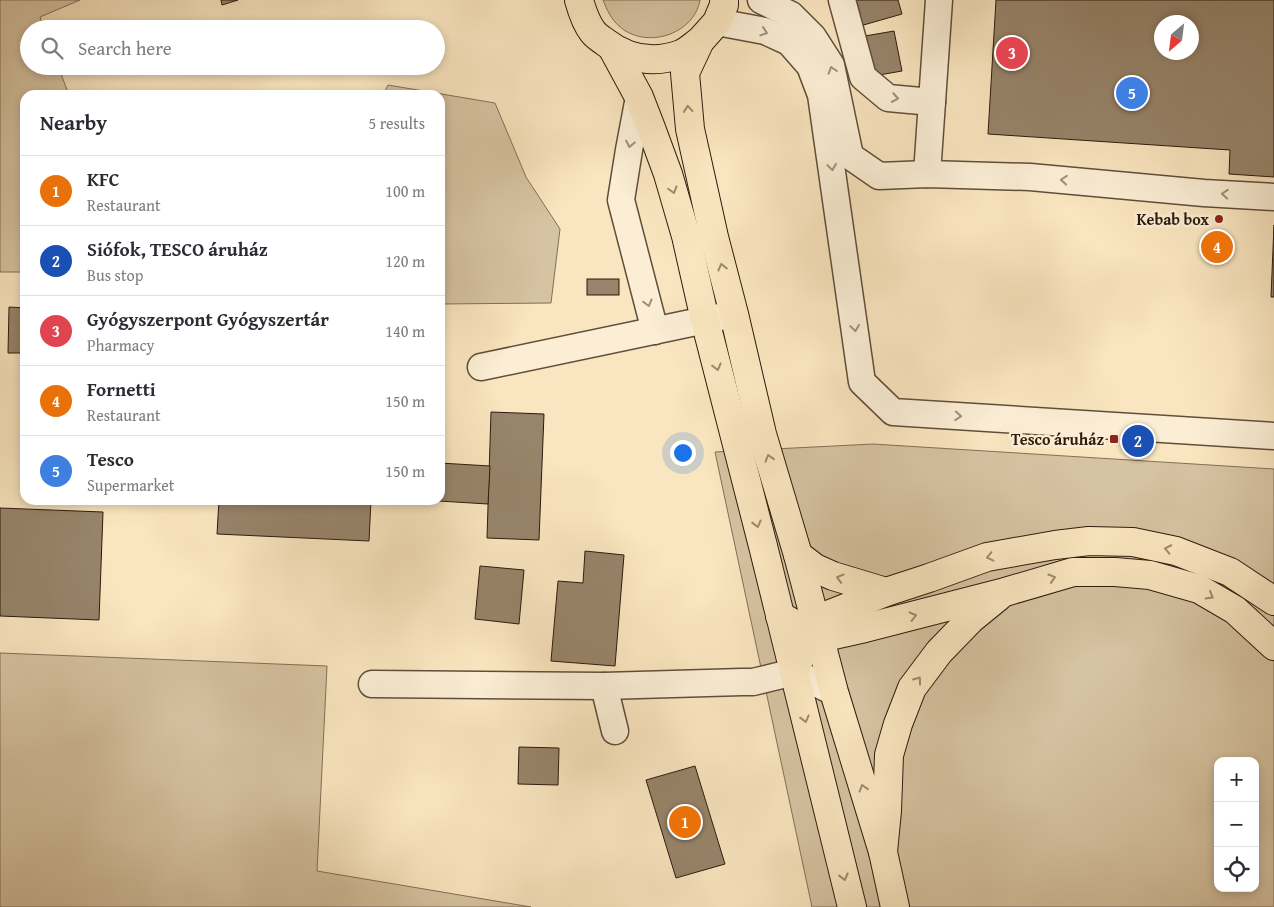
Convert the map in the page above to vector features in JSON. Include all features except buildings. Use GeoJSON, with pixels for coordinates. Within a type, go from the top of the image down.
{"type":"FeatureCollection","features":[{"type":"Feature","properties":{"kind":"main road"},"geometry":{"type":"LineString","coordinates":[[579,0],[583,13],[593,32],[613,49],[630,56],[645,59],[660,59],[682,53],[714,21]]}},
{"type":"Feature","properties":{"kind":"main road"},"geometry":{"type":"LineString","coordinates":[[714,21],[685,73],[690,129],[762,434],[798,555],[815,630],[883,852],[895,907]]}},
{"type":"Feature","properties":{"kind":"main road"},"geometry":{"type":"LineString","coordinates":[[613,49],[639,97],[668,174],[686,236],[705,320],[852,907]]}},
{"type":"Feature","properties":{"kind":"main road"},"geometry":{"type":"LineString","coordinates":[[794,672],[815,630],[886,592],[987,557],[1055,545],[1089,541],[1133,542],[1176,551],[1230,572],[1274,601]]}},
{"type":"Feature","properties":{"kind":"main road"},"geometry":{"type":"LineString","coordinates":[[798,555],[815,568],[832,576],[886,592]]}},
{"type":"Feature","properties":{"kind":"main road"},"geometry":{"type":"LineString","coordinates":[[780,616],[815,630],[866,628],[1005,592],[1073,572],[1114,572],[1150,575],[1199,589],[1234,610],[1274,646]]}},
{"type":"Feature","properties":{"kind":"main road"},"geometry":{"type":"LineString","coordinates":[[883,852],[888,811],[889,755],[898,724],[912,688],[939,652],[971,619],[1005,592]]}},
{"type":"Feature","properties":{"kind":"lane"},"geometry":{"type":"LineString","coordinates":[[761,0],[790,15],[813,38],[831,65],[850,156],[879,176],[927,174],[1030,177],[1204,193],[1274,197]]}},
{"type":"Feature","properties":{"kind":"lane"},"geometry":{"type":"LineString","coordinates":[[842,0],[863,77],[888,98],[932,102]]}},
{"type":"Feature","properties":{"kind":"lane"},"geometry":{"type":"LineString","coordinates":[[927,174],[939,0]]}},
{"type":"Feature","properties":{"kind":"lane"},"geometry":{"type":"LineString","coordinates":[[714,21],[764,31],[789,42],[810,66],[822,95],[862,382],[892,412],[1274,436]]}},
{"type":"Feature","properties":{"kind":"lane"},"geometry":{"type":"LineString","coordinates":[[639,97],[621,200],[655,331]]}},
{"type":"Feature","properties":{"kind":"lane"},"geometry":{"type":"LineString","coordinates":[[481,367],[734,314]]}},
{"type":"Feature","properties":{"kind":"lane"},"geometry":{"type":"LineString","coordinates":[[372,684],[604,686],[753,682],[794,672],[834,692]]}},
{"type":"Feature","properties":{"kind":"lane"},"geometry":{"type":"LineString","coordinates":[[604,686],[615,731]]}},
{"type":"Feature","properties":{"kind":"shaded area"},"geometry":{"type":"Polygon","coordinates":[[[0,0],[80,0],[40,17],[41,20],[20,20],[20,75],[61,75],[67,90],[20,90],[20,272],[0,272],[0,0]]]}},
{"type":"Feature","properties":{"kind":"shaded area"},"geometry":{"type":"Polygon","coordinates":[[[603,0],[700,0],[696,12],[679,30],[654,38],[630,33],[619,26],[603,0]]]}},
{"type":"Feature","properties":{"kind":"shaded area"},"geometry":{"type":"Polygon","coordinates":[[[388,85],[418,90],[386,90],[388,85]]]}},
{"type":"Feature","properties":{"kind":"shaded area"},"geometry":{"type":"Polygon","coordinates":[[[445,95],[495,103],[526,177],[560,229],[551,303],[445,304],[445,95]]]}},
{"type":"Feature","properties":{"kind":"shaded area"},"geometry":{"type":"Polygon","coordinates":[[[873,444],[1274,469],[1274,907],[812,907],[715,452],[873,444]]]}},
{"type":"Feature","properties":{"kind":"shaded area"},"geometry":{"type":"Polygon","coordinates":[[[0,653],[327,666],[317,871],[531,907],[0,907],[0,653]]]}},
{"type":"Feature","properties":{"kind":"place","name":"Gyógyszerpont Gyógyszertár"},"geometry":{"type":"Point","coordinates":[1012,53]}},
{"type":"Feature","properties":{"kind":"place","name":"Tesco"},"geometry":{"type":"Point","coordinates":[1132,93]}},
{"type":"Feature","properties":{"kind":"place","name":"Kebab box"},"geometry":{"type":"Point","coordinates":[1219,219]}},
{"type":"Feature","properties":{"kind":"place","name":"Fornetti"},"geometry":{"type":"Point","coordinates":[1217,247]}},
{"type":"Feature","properties":{"kind":"place","name":"Tesco áruház"},"geometry":{"type":"Point","coordinates":[1114,439]}},
{"type":"Feature","properties":{"kind":"place","name":"Siófok, TESCO áruház"},"geometry":{"type":"Point","coordinates":[1138,441]}},
{"type":"Feature","properties":{"kind":"place","name":"KFC"},"geometry":{"type":"Point","coordinates":[685,822]}}]}
